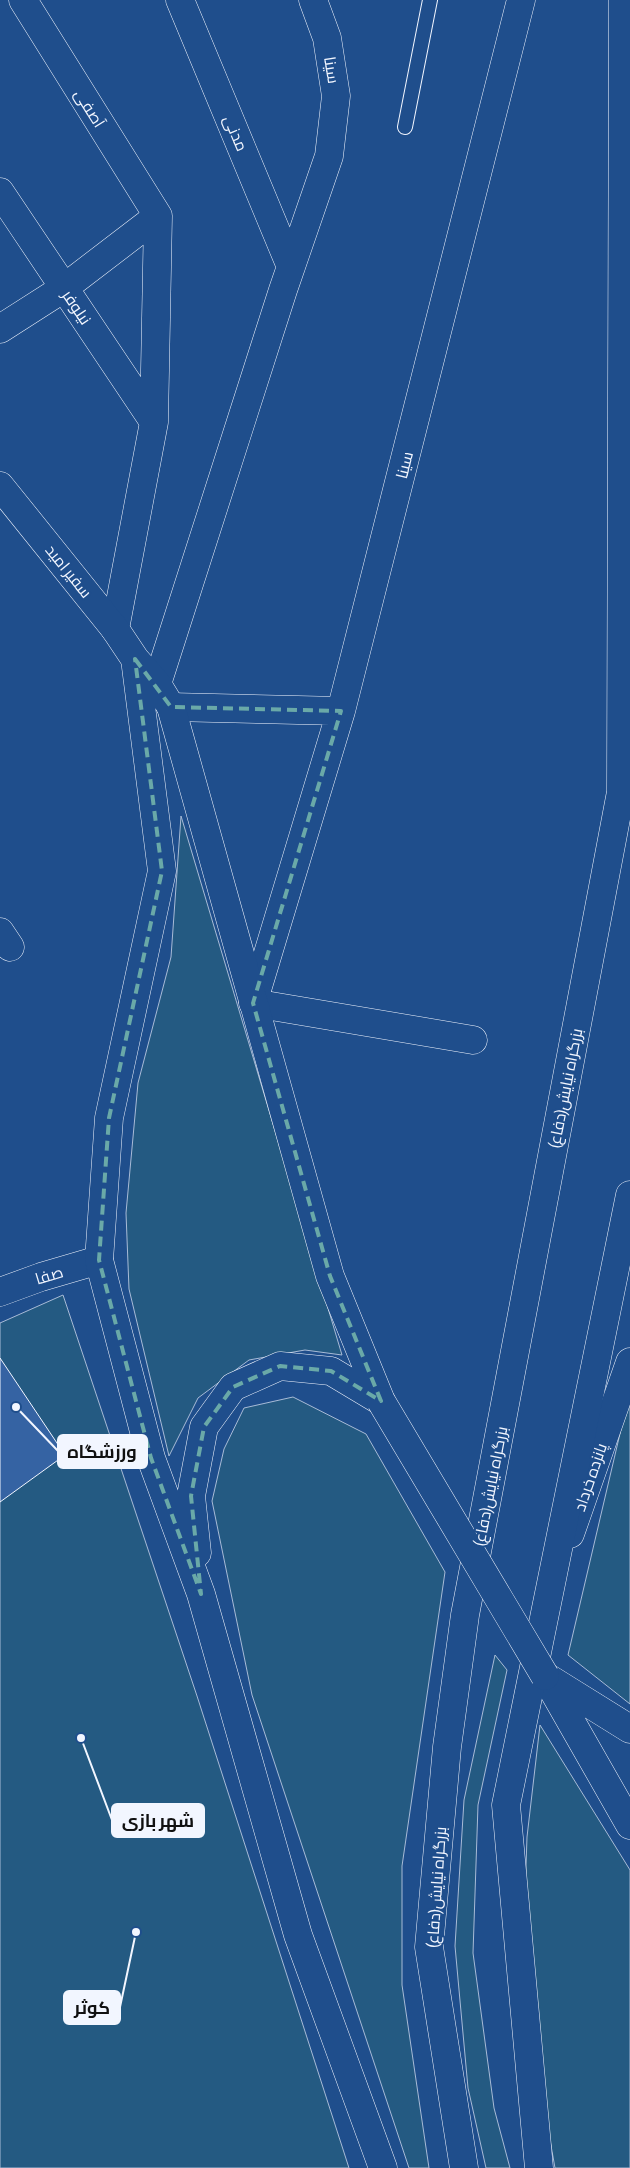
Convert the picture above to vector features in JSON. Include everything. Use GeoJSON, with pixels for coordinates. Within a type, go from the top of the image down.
{"type":"FeatureCollection","features":[{"type":"Feature","properties":{"kind":"main road","name":"آصفی"},"geometry":{"type":"LineString","coordinates":[[23,0],[158,216]]}},
{"type":"Feature","properties":{"kind":"main road","name":"مدنی"},"geometry":{"type":"LineString","coordinates":[[180,0],[291,266]]}},
{"type":"Feature","properties":{"kind":"main road","name":"سینا"},"geometry":{"type":"LineString","coordinates":[[164,695],[291,266],[329,156],[336,96],[327,38],[313,0]]}},
{"type":"Feature","properties":{"kind":"main road","name":"سینا"},"geometry":{"type":"LineString","coordinates":[[253,1003],[342,711],[509,54],[521,0]]}},
{"type":"Feature","properties":{"kind":"main road","name":"بزرگراه نیایش(دفاع)"},"geometry":{"type":"LineString","coordinates":[[464,2168],[429,1947],[447,1747],[466,1615],[621,792],[623,0]]}},
{"type":"Feature","properties":{"kind":"main road","name":"نیلوفر"},"geometry":{"type":"LineString","coordinates":[[0,192],[154,422]]}},
{"type":"Feature","properties":{"kind":"main road"},"geometry":{"type":"LineString","coordinates":[[0,329],[64,288],[158,216]]}},
{"type":"Feature","properties":{"kind":"main road"},"geometry":{"type":"LineString","coordinates":[[115,629],[154,422],[158,216]]}},
{"type":"Feature","properties":{"kind":"main road","name":"سفیر امید"},"geometry":{"type":"LineString","coordinates":[[0,486],[115,629],[135,659],[164,695]]}},
{"type":"Feature","properties":{"kind":"main road"},"geometry":{"type":"LineString","coordinates":[[135,659],[162,871],[109,1118],[99,1260],[152,1458],[201,1594],[298,1935],[383,2168]]}},
{"type":"Feature","properties":{"kind":"main road"},"geometry":{"type":"LineString","coordinates":[[342,711],[164,695],[330,1276],[380,1402],[545,1676],[630,1825]]}},
{"type":"Feature","properties":{"kind":"main road"},"geometry":{"type":"LineString","coordinates":[[253,1003],[472,1040]]}},
{"type":"Feature","properties":{"kind":"main road"},"geometry":{"type":"LineString","coordinates":[[540,2168],[506,1805],[630,1195]]}},
{"type":"Feature","properties":{"kind":"main road","name":"صفا"},"geometry":{"type":"LineString","coordinates":[[2,1288],[99,1260]]}},
{"type":"Feature","properties":{"kind":"main road","name":"پانزده خرداد"},"geometry":{"type":"LineString","coordinates":[[550,1592],[630,1362]]}},
{"type":"Feature","properties":{"kind":"main road"},"geometry":{"type":"LineString","coordinates":[[201,1594],[191,1496],[204,1427],[233,1387],[280,1366],[331,1371],[380,1402]]}},
{"type":"Feature","properties":{"kind":"main road"},"geometry":{"type":"LineString","coordinates":[[545,1676],[630,1729]]}},
{"type":"Feature","properties":{"kind":"lane"},"geometry":{"type":"LineString","coordinates":[[405,127],[430,0]]}},
{"type":"Feature","properties":{"kind":"highlighted area"},"geometry":{"type":"Polygon","coordinates":[[[135,659],[171,707],[341,711],[253,1003],[330,1276],[381,1401],[331,1371],[280,1366],[233,1387],[204,1427],[191,1496],[201,1594],[151,1458],[99,1260],[109,1118],[162,871],[135,659]]]}},
{"type":"Feature","properties":{"kind":"shaded area"},"geometry":{"type":"Polygon","coordinates":[[[181,816],[342,1355],[305,1350],[249,1360],[198,1398],[169,1456],[129,1289],[126,1213],[138,1083],[171,957],[181,816]]]}},
{"type":"Feature","properties":{"kind":"shaded area"},"geometry":{"type":"Polygon","coordinates":[[[63,1295],[197,1696],[349,2168],[0,2168],[0,1323],[63,1295]]]}},
{"type":"Feature","properties":{"kind":"shaded area"},"geometry":{"type":"Polygon","coordinates":[[[630,1391],[630,1704],[568,1655],[630,1391]]]}},
{"type":"Feature","properties":{"kind":"shaded area"},"geometry":{"type":"Polygon","coordinates":[[[293,1397],[366,1434],[445,1572],[402,1866],[402,1985],[429,2168],[409,2168],[252,1695],[212,1501],[224,1449],[244,1408],[293,1397]]]}},
{"type":"Feature","properties":{"kind":"shaded area"},"geometry":{"type":"Polygon","coordinates":[[[495,1655],[507,1670],[478,1805],[473,1953],[494,2108],[510,2168],[486,2168],[468,2088],[455,1946],[464,1800],[495,1655]]]}},
{"type":"Feature","properties":{"kind":"shaded area"},"geometry":{"type":"Polygon","coordinates":[[[540,1725],[630,1870],[630,2168],[555,2168],[522,1983],[527,1837],[540,1725]]]}},
{"type":"Feature","properties":{"kind":"building"},"geometry":{"type":"Polygon","coordinates":[[[0,1358],[65,1455],[0,1502],[0,1358]]]}},
{"type":"Feature","properties":{"kind":"place","name":"ورزشگاه"},"geometry":{"type":"Point","coordinates":[16,1407]}},
{"type":"Feature","properties":{"kind":"place","name":"شهر بازی"},"geometry":{"type":"Point","coordinates":[81,1738]}},
{"type":"Feature","properties":{"kind":"place","name":"کوثر"},"geometry":{"type":"Point","coordinates":[136,1932]}}]}
